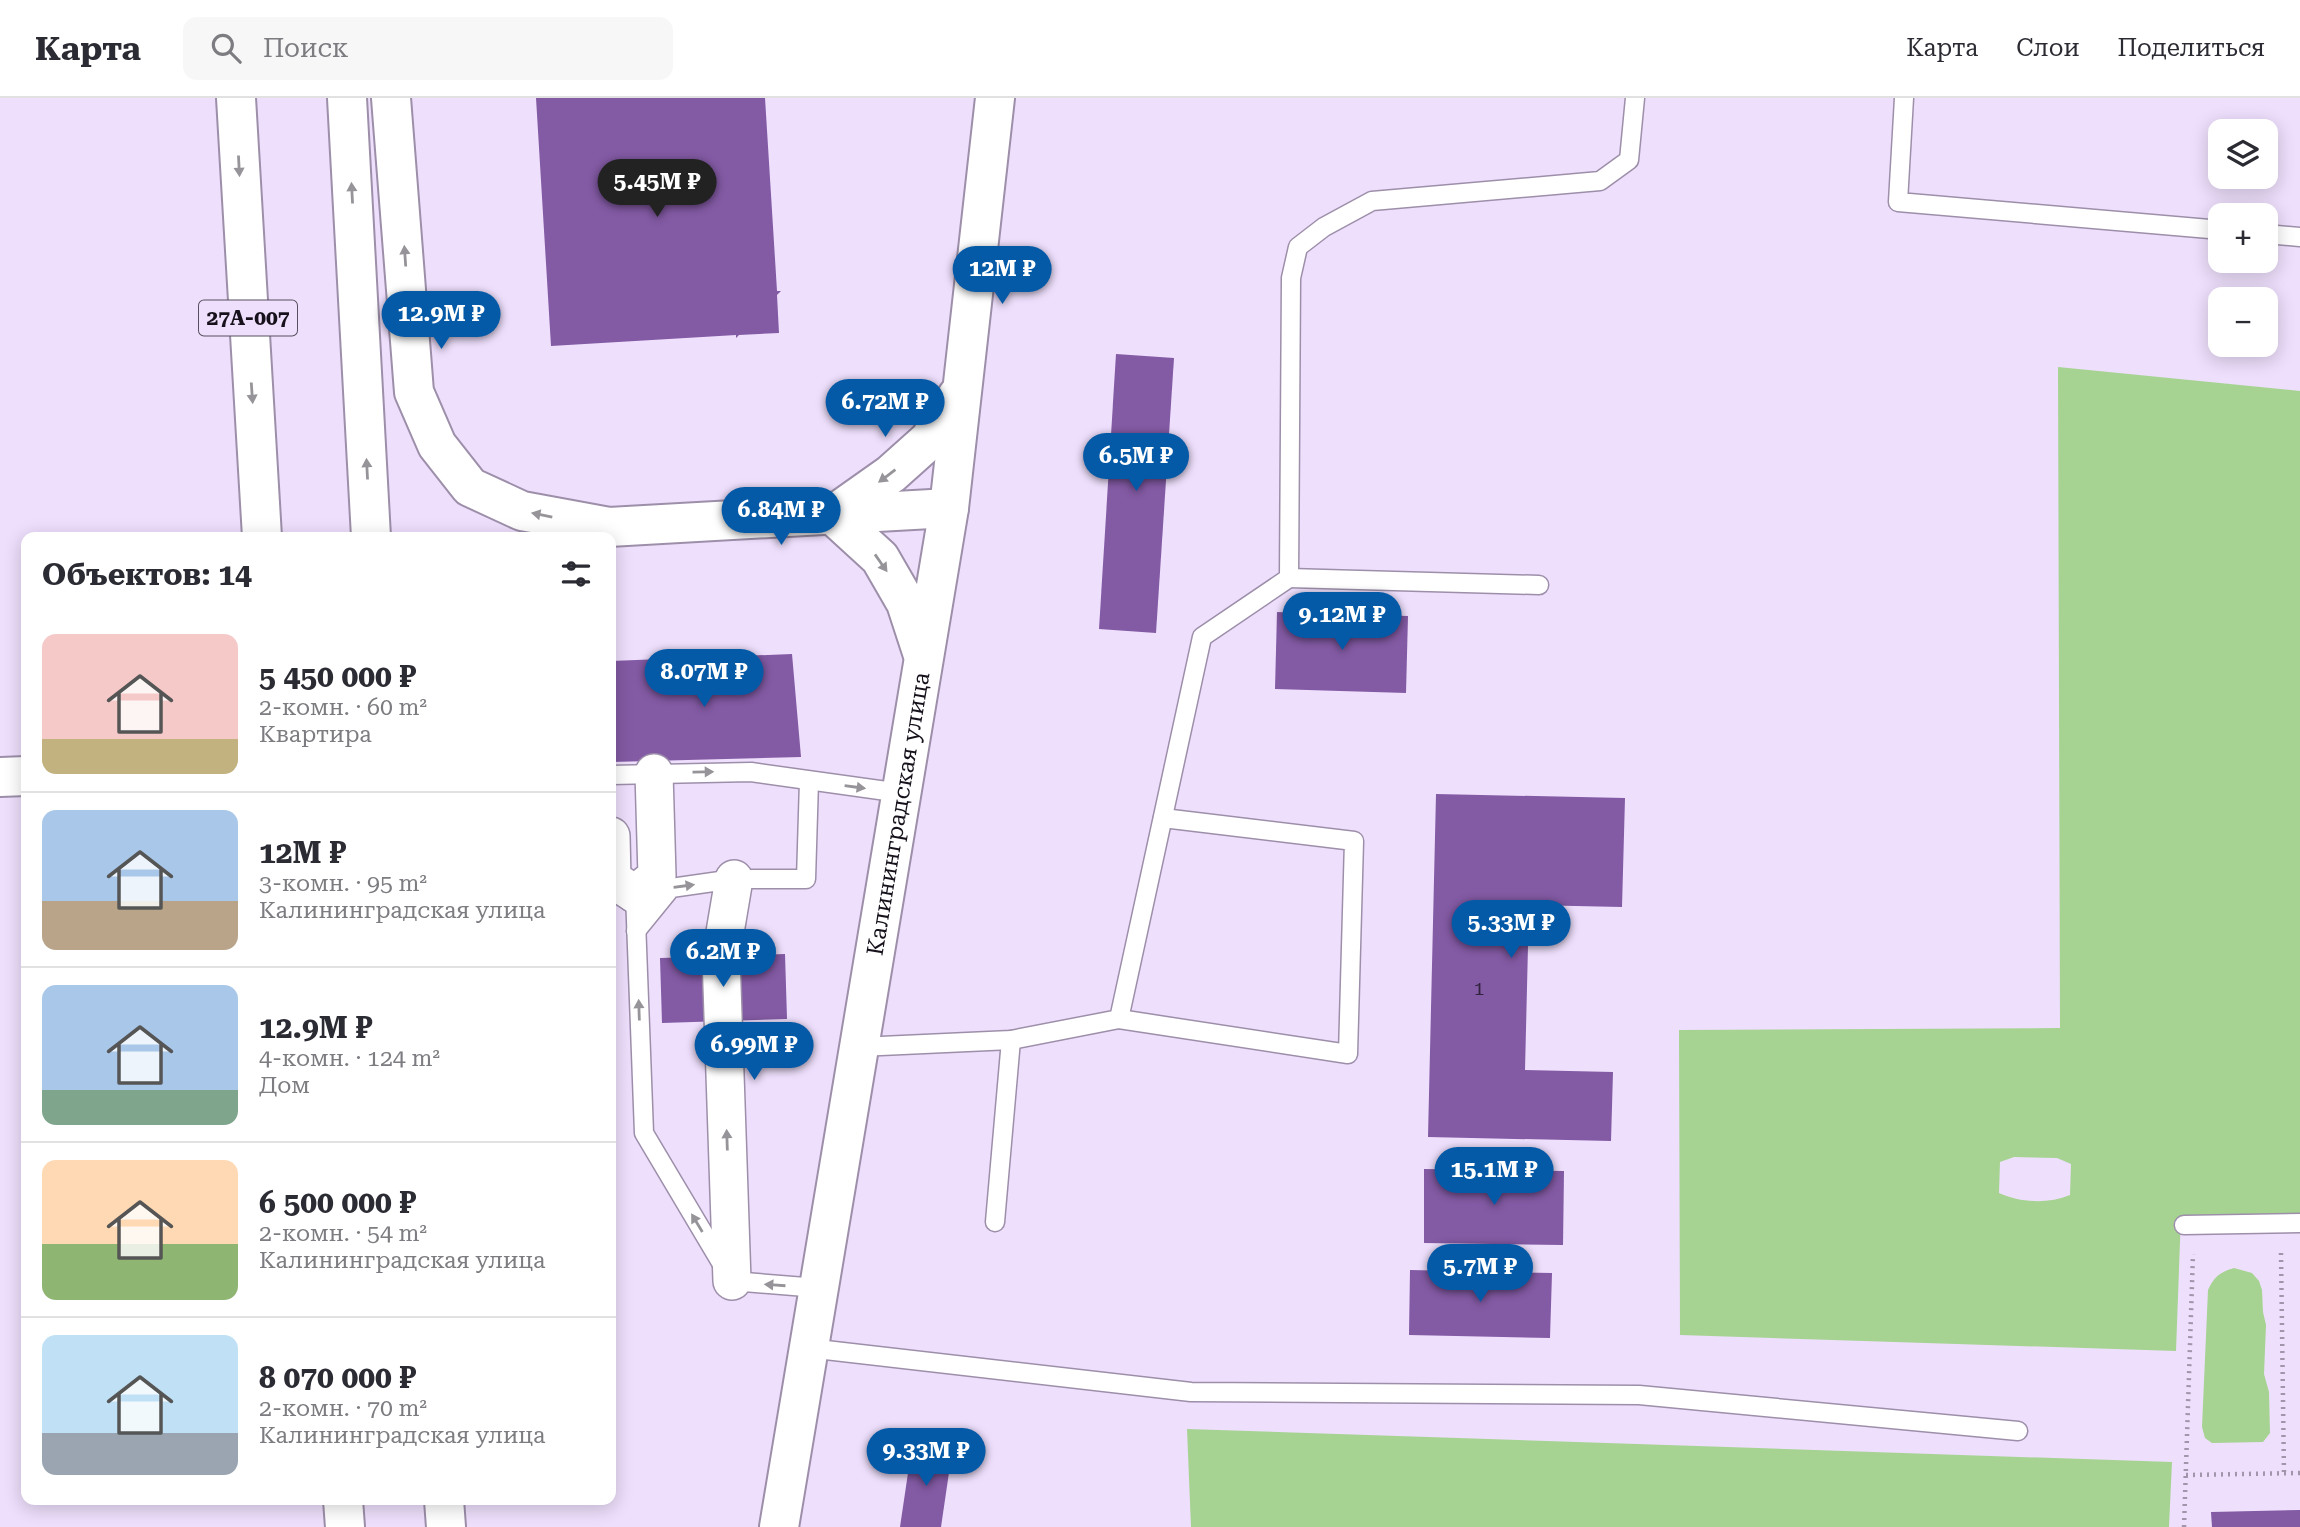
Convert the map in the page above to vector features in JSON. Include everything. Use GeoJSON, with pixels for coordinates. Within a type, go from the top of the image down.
{"type":"FeatureCollection","features":[{"type":"Feature","properties":{"kind":"main road","name":"27А-007"},"geometry":{"type":"LineString","coordinates":[[236,98],[262,532]]}},
{"type":"Feature","properties":{"kind":"main road"},"geometry":{"type":"LineString","coordinates":[[347,98],[371,532]]}},
{"type":"Feature","properties":{"kind":"main road"},"geometry":{"type":"LineString","coordinates":[[391,98],[414,392],[437,445],[470,487],[522,511],[592,532],[949,508]]}},
{"type":"Feature","properties":{"kind":"main road","name":"Калининградская улица"},"geometry":{"type":"LineString","coordinates":[[779,1527],[949,508],[995,98]]}},
{"type":"Feature","properties":{"kind":"main road"},"geometry":{"type":"LineString","coordinates":[[833,515],[891,474],[929,440],[963,388]]}},
{"type":"Feature","properties":{"kind":"main road"},"geometry":{"type":"LineString","coordinates":[[833,515],[880,558],[906,603],[924,658]]}},
{"type":"Feature","properties":{"kind":"main road"},"geometry":{"type":"LineString","coordinates":[[0,777],[21,776]]}},
{"type":"Feature","properties":{"kind":"main road"},"geometry":{"type":"LineString","coordinates":[[343,1505],[345,1527]]}},
{"type":"Feature","properties":{"kind":"main road"},"geometry":{"type":"LineString","coordinates":[[444,1505],[446,1527]]}},
{"type":"Feature","properties":{"kind":"street"},"geometry":{"type":"LineString","coordinates":[[616,866],[619,884],[657,876],[632,774]]}},
{"type":"Feature","properties":{"kind":"street"},"geometry":{"type":"LineString","coordinates":[[733,1281],[721,956],[734,879]]}},
{"type":"Feature","properties":{"kind":"lane"},"geometry":{"type":"LineString","coordinates":[[1289,578],[1291,278],[1298,247],[1324,226],[1372,201],[1600,181],[1629,160],[1635,98]]}},
{"type":"Feature","properties":{"kind":"lane"},"geometry":{"type":"LineString","coordinates":[[1905,98],[1898,202],[2208,229]]}},
{"type":"Feature","properties":{"kind":"lane"},"geometry":{"type":"LineString","coordinates":[[2278,235],[2300,237]]}},
{"type":"Feature","properties":{"kind":"lane"},"geometry":{"type":"LineString","coordinates":[[1119,1019],[1202,637],[1289,578],[1539,585]]}},
{"type":"Feature","properties":{"kind":"lane"},"geometry":{"type":"LineString","coordinates":[[632,774],[751,772],[901,793]]}},
{"type":"Feature","properties":{"kind":"lane"},"geometry":{"type":"LineString","coordinates":[[636,932],[671,888],[734,879],[806,879],[809,781]]}},
{"type":"Feature","properties":{"kind":"lane"},"geometry":{"type":"LineString","coordinates":[[859,1047],[1011,1040],[1119,1019],[1349,1054],[1354,841],[1163,818]]}},
{"type":"Feature","properties":{"kind":"lane"},"geometry":{"type":"LineString","coordinates":[[619,884],[636,932],[644,1133],[733,1281],[818,1288]]}},
{"type":"Feature","properties":{"kind":"lane"},"geometry":{"type":"LineString","coordinates":[[995,1222],[1011,1040]]}},
{"type":"Feature","properties":{"kind":"lane"},"geometry":{"type":"LineString","coordinates":[[2184,1225],[2300,1223]]}},
{"type":"Feature","properties":{"kind":"lane"},"geometry":{"type":"LineString","coordinates":[[808,1348],[1191,1392],[1639,1395],[2018,1431]]}},
{"type":"Feature","properties":{"kind":"path"},"geometry":{"type":"LineString","coordinates":[[2281,1245],[2284,1473]]}},
{"type":"Feature","properties":{"kind":"path"},"geometry":{"type":"LineString","coordinates":[[2184,1527],[2194,1246]]}},
{"type":"Feature","properties":{"kind":"path"},"geometry":{"type":"LineString","coordinates":[[2186,1475],[2300,1473]]}},
{"type":"Feature","properties":{"kind":"green space"},"geometry":{"type":"Polygon","coordinates":[[[2058,367],[2300,391],[2300,1215],[2181,1215],[2176,1351],[1680,1335],[1679,1030],[2060,1028],[2058,367]],[[2014,1157],[2000,1162],[1999,1193],[2034,1201],[2053,1200],[2070,1195],[2071,1164],[2057,1158],[2014,1157]]]}},
{"type":"Feature","properties":{"kind":"green space"},"geometry":{"type":"Polygon","coordinates":[[[2234,1268],[2252,1273],[2262,1290],[2266,1325],[2264,1374],[2269,1392],[2270,1433],[2263,1442],[2212,1443],[2205,1438],[2202,1427],[2208,1290],[2218,1276],[2234,1268]]]}},
{"type":"Feature","properties":{"kind":"green space"},"geometry":{"type":"Polygon","coordinates":[[[1187,1429],[2172,1462],[2169,1527],[1191,1527],[1187,1429]]]}},
{"type":"Feature","properties":{"kind":"building"},"geometry":{"type":"Polygon","coordinates":[[[536,98],[765,98],[777,291],[781,291],[777,295],[779,333],[739,335],[736,338],[736,335],[551,346],[536,98]]]}},
{"type":"Feature","properties":{"kind":"building"},"geometry":{"type":"Polygon","coordinates":[[[1116,354],[1174,358],[1156,633],[1099,629],[1116,354]]]}},
{"type":"Feature","properties":{"kind":"building"},"geometry":{"type":"Polygon","coordinates":[[[1277,612],[1408,616],[1406,693],[1275,689],[1277,612]]]}},
{"type":"Feature","properties":{"kind":"building"},"geometry":{"type":"Polygon","coordinates":[[[792,654],[801,757],[616,762],[616,661],[792,654]]]}},
{"type":"Feature","properties":{"kind":"building"},"geometry":{"type":"Polygon","coordinates":[[[1436,794],[1625,798],[1622,907],[1529,905],[1525,1070],[1613,1072],[1611,1141],[1428,1137],[1436,794]]]}},
{"type":"Feature","properties":{"kind":"building"},"geometry":{"type":"Polygon","coordinates":[[[785,954],[787,1019],[662,1023],[660,958],[785,954]]]}},
{"type":"Feature","properties":{"kind":"building"},"geometry":{"type":"Polygon","coordinates":[[[1424,1169],[1564,1171],[1563,1245],[1424,1243],[1424,1169]]]}},
{"type":"Feature","properties":{"kind":"building"},"geometry":{"type":"Polygon","coordinates":[[[1410,1270],[1552,1273],[1550,1338],[1409,1335],[1410,1270]]]}},
{"type":"Feature","properties":{"kind":"building"},"geometry":{"type":"Polygon","coordinates":[[[912,1446],[952,1452],[941,1527],[900,1527],[912,1446]]]}},
{"type":"Feature","properties":{"kind":"building"},"geometry":{"type":"Polygon","coordinates":[[[2300,1510],[2300,1527],[2212,1527],[2211,1512],[2300,1510]]]}}]}
